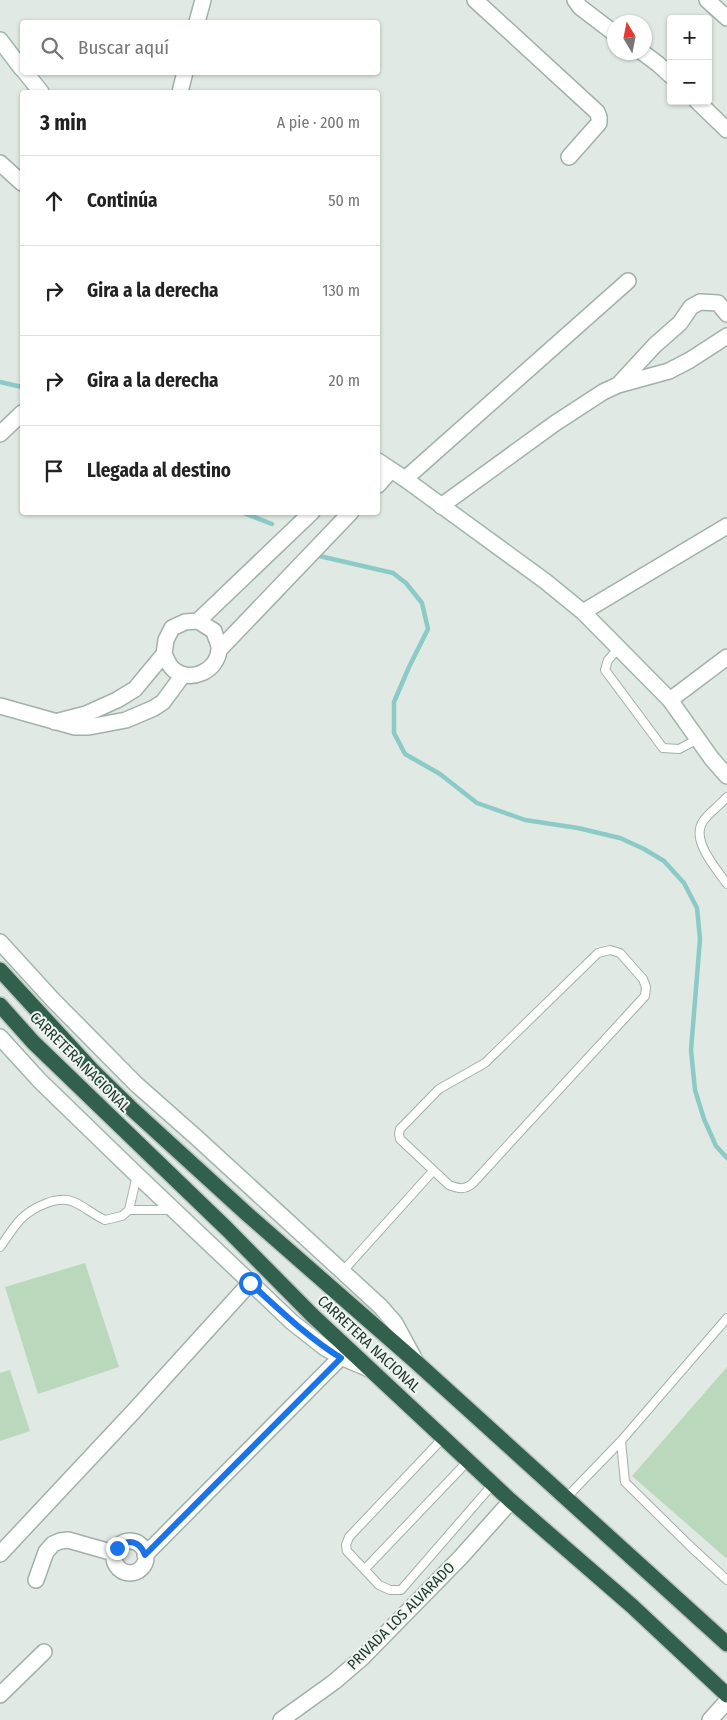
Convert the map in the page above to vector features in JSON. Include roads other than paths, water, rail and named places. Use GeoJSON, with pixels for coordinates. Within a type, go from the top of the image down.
{"type":"FeatureCollection","features":[{"type":"Feature","properties":{"kind":"highway","name":"CARRETERA NACIONAL"},"geometry":{"type":"LineString","coordinates":[[0,970],[92,1070],[247,1214],[415,1361],[727,1644]]}},
{"type":"Feature","properties":{"kind":"highway","name":"CARRETERA NACIONAL"},"geometry":{"type":"LineString","coordinates":[[0,1005],[33,1042],[227,1229],[312,1315],[511,1501],[632,1606],[727,1695]]}},
{"type":"Feature","properties":{"kind":"street"},"geometry":{"type":"LineString","coordinates":[[198,20],[203,0]]}},
{"type":"Feature","properties":{"kind":"street"},"geometry":{"type":"LineString","coordinates":[[475,0],[597,112],[599,123],[569,157]]}},
{"type":"Feature","properties":{"kind":"street"},"geometry":{"type":"LineString","coordinates":[[574,0],[580,7],[607,28]]}},
{"type":"Feature","properties":{"kind":"street"},"geometry":{"type":"LineString","coordinates":[[707,0],[727,18]]}},
{"type":"Feature","properties":{"kind":"street"},"geometry":{"type":"LineString","coordinates":[[0,40],[20,66]]}},
{"type":"Feature","properties":{"kind":"street"},"geometry":{"type":"LineString","coordinates":[[652,60],[667,72]]}},
{"type":"Feature","properties":{"kind":"street"},"geometry":{"type":"LineString","coordinates":[[27,75],[39,90]]}},
{"type":"Feature","properties":{"kind":"street"},"geometry":{"type":"LineString","coordinates":[[180,90],[184,75]]}},
{"type":"Feature","properties":{"kind":"street"},"geometry":{"type":"LineString","coordinates":[[701,105],[727,129]]}},
{"type":"Feature","properties":{"kind":"street"},"geometry":{"type":"LineString","coordinates":[[0,163],[20,181]]}},
{"type":"Feature","properties":{"kind":"street"},"geometry":{"type":"LineString","coordinates":[[405,479],[628,281]]}},
{"type":"Feature","properties":{"kind":"street"},"geometry":{"type":"LineString","coordinates":[[618,385],[655,345],[680,323],[691,307],[700,302],[718,303],[727,314]]}},
{"type":"Feature","properties":{"kind":"street"},"geometry":{"type":"LineString","coordinates":[[441,506],[554,424],[603,392],[618,385],[669,371],[727,336]]}},
{"type":"Feature","properties":{"kind":"street"},"geometry":{"type":"LineString","coordinates":[[0,434],[20,414]]}},
{"type":"Feature","properties":{"kind":"street"},"geometry":{"type":"LineString","coordinates":[[380,462],[545,581],[583,612],[670,700],[727,776]]}},
{"type":"Feature","properties":{"kind":"street"},"geometry":{"type":"LineString","coordinates":[[380,482],[391,470]]}},
{"type":"Feature","properties":{"kind":"street"},"geometry":{"type":"LineString","coordinates":[[198,621],[309,515]]}},
{"type":"Feature","properties":{"kind":"street"},"geometry":{"type":"LineString","coordinates":[[164,654],[174,670],[183,675],[200,675],[214,665],[220,650],[348,515]]}},
{"type":"Feature","properties":{"kind":"street"},"geometry":{"type":"LineString","coordinates":[[583,612],[727,526]]}},
{"type":"Feature","properties":{"kind":"street"},"geometry":{"type":"LineString","coordinates":[[55,722],[86,714],[117,700],[135,689],[164,654],[166,640],[172,628],[185,622],[198,621],[214,631],[220,650]]}},
{"type":"Feature","properties":{"kind":"street"},"geometry":{"type":"LineString","coordinates":[[670,700],[727,657]]}},
{"type":"Feature","properties":{"kind":"street"},"geometry":{"type":"LineString","coordinates":[[0,706],[75,727],[89,727],[126,720],[163,702],[183,675]]}},
{"type":"Feature","properties":{"kind":"street"},"geometry":{"type":"LineString","coordinates":[[0,942],[53,1000],[136,1084],[380,1306],[395,1323],[415,1361]]}},
{"type":"Feature","properties":{"kind":"street"},"geometry":{"type":"LineString","coordinates":[[0,1037],[40,1081],[292,1322],[341,1358],[370,1369]]}},
{"type":"Feature","properties":{"kind":"street"},"geometry":{"type":"LineString","coordinates":[[0,1554],[250,1283]]}},
{"type":"Feature","properties":{"kind":"street"},"geometry":{"type":"LineString","coordinates":[[145,1555],[139,1545],[134,1542],[122,1544],[114,1553],[114,1560],[120,1570],[132,1573],[142,1567],[145,1555],[341,1358]]}},
{"type":"Feature","properties":{"kind":"street","name":"PRIVADA LOS ALVARADO"},"geometry":{"type":"LineString","coordinates":[[282,1720],[334,1682],[362,1658],[461,1557],[511,1501]]}},
{"type":"Feature","properties":{"kind":"street"},"geometry":{"type":"LineString","coordinates":[[36,1580],[46,1552],[53,1544],[60,1541],[68,1540],[114,1553]]}},
{"type":"Feature","properties":{"kind":"street"},"geometry":{"type":"LineString","coordinates":[[0,1695],[44,1652]]}},
{"type":"Feature","properties":{"kind":"street"},"geometry":{"type":"LineString","coordinates":[[710,1720],[727,1701]]}},
{"type":"Feature","properties":{"kind":"lane"},"geometry":{"type":"LineString","coordinates":[[619,648],[608,660],[605,670],[663,748],[679,749],[698,739]]}},
{"type":"Feature","properties":{"kind":"lane"},"geometry":{"type":"LineString","coordinates":[[727,798],[702,821],[700,834],[703,850],[727,884]]}},
{"type":"Feature","properties":{"kind":"lane"},"geometry":{"type":"LineString","coordinates":[[610,950],[620,953],[643,979],[646,987],[646,996],[467,1188],[459,1189],[450,1186],[433,1171],[400,1139],[400,1129],[438,1089],[485,1063],[598,953],[610,950]]}},
{"type":"Feature","properties":{"kind":"lane"},"geometry":{"type":"LineString","coordinates":[[343,1271],[433,1171]]}},
{"type":"Feature","properties":{"kind":"lane"},"geometry":{"type":"LineString","coordinates":[[0,1247],[21,1219],[37,1208],[58,1200],[68,1200],[76,1203],[104,1220],[122,1216],[129,1210],[137,1175]]}},
{"type":"Feature","properties":{"kind":"lane"},"geometry":{"type":"LineString","coordinates":[[129,1210],[175,1210]]}},
{"type":"Feature","properties":{"kind":"lane"},"geometry":{"type":"LineString","coordinates":[[566,1498],[621,1441],[727,1318]]}},
{"type":"Feature","properties":{"kind":"lane"},"geometry":{"type":"LineString","coordinates":[[443,1438],[349,1537],[346,1545],[347,1551],[379,1585],[390,1590],[402,1590],[493,1484]]}},
{"type":"Feature","properties":{"kind":"lane"},"geometry":{"type":"LineString","coordinates":[[621,1441],[625,1482],[727,1580]]}},
{"type":"Feature","properties":{"kind":"lane"},"geometry":{"type":"LineString","coordinates":[[365,1569],[468,1461]]}},
{"type":"Feature","properties":{"kind":"waterway"},"geometry":{"type":"LineString","coordinates":[[0,382],[20,387]]}},
{"type":"Feature","properties":{"kind":"waterway"},"geometry":{"type":"LineString","coordinates":[[249,515],[272,524]]}},
{"type":"Feature","properties":{"kind":"waterway"},"geometry":{"type":"LineString","coordinates":[[315,555],[393,573],[406,583],[422,603],[428,629],[394,702],[394,733],[405,754],[440,774],[477,803],[525,820],[578,828],[620,838],[664,861],[684,883],[697,908],[700,939],[691,1050],[695,1090],[704,1119],[716,1146],[727,1158]]}}]}
